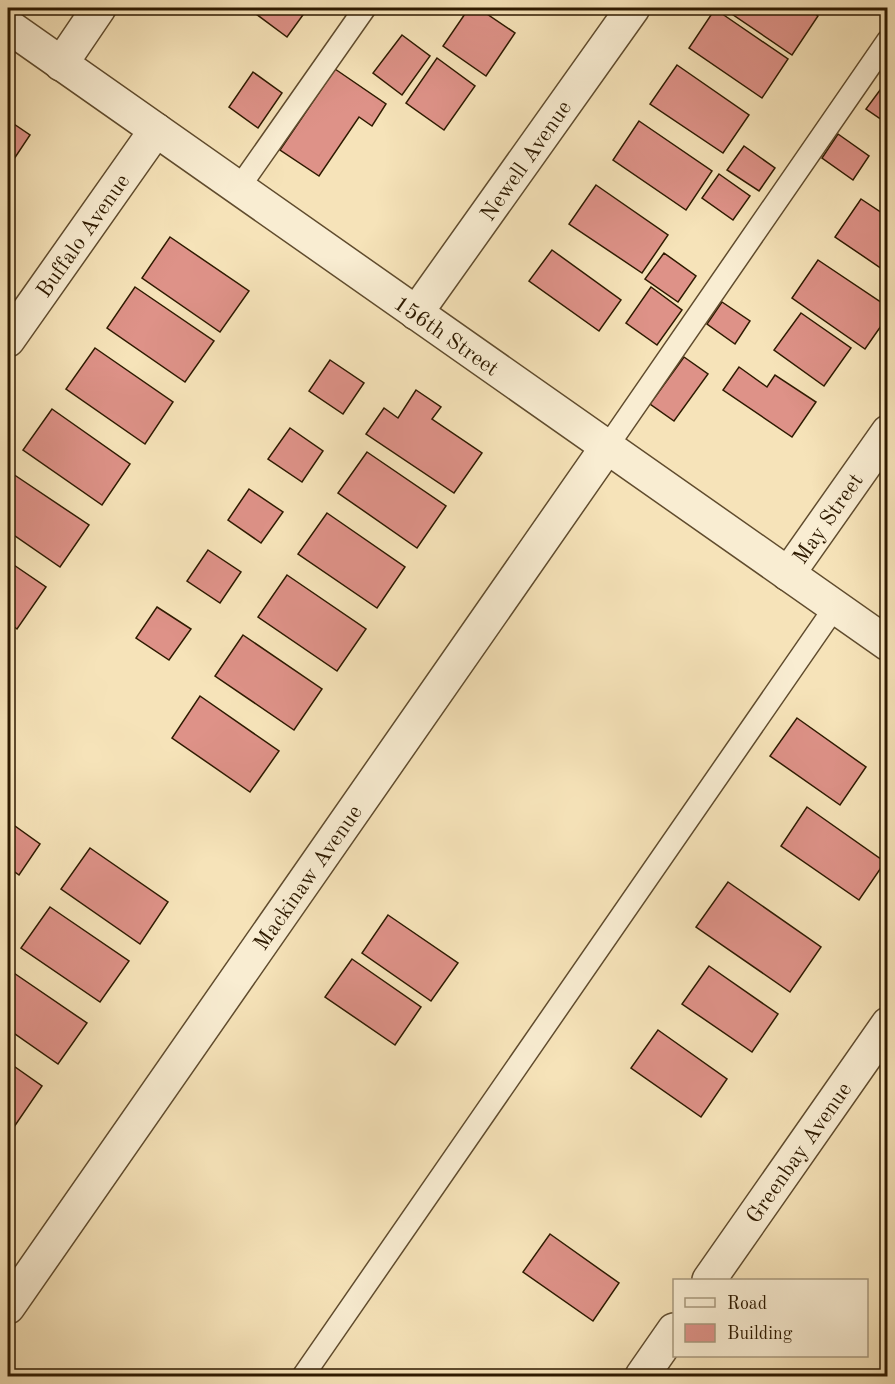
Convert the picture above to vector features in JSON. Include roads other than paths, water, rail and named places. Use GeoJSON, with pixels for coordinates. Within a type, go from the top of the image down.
{"type":"FeatureCollection","features":[{"type":"Feature","properties":{"kind":"street"},"geometry":{"type":"LineString","coordinates":[[61,64],[99,8]]}},
{"type":"Feature","properties":{"kind":"street","name":"Newell Avenue"},"geometry":{"type":"LineString","coordinates":[[416,313],[633,8]]}},
{"type":"Feature","properties":{"kind":"street","name":"156th Street"},"geometry":{"type":"LineString","coordinates":[[8,26],[888,644]]}},
{"type":"Feature","properties":{"kind":"street","name":"Buffalo Avenue"},"geometry":{"type":"LineString","coordinates":[[8,340],[156,130]]}},
{"type":"Feature","properties":{"kind":"street","name":"May Street"},"geometry":{"type":"LineString","coordinates":[[788,574],[888,432]]}},
{"type":"Feature","properties":{"kind":"street","name":"Mackinaw Avenue"},"geometry":{"type":"LineString","coordinates":[[8,1306],[607,447]]}},
{"type":"Feature","properties":{"kind":"street","name":"Greenbay Avenue"},"geometry":{"type":"LineString","coordinates":[[710,1279],[888,1024]]}},
{"type":"Feature","properties":{"kind":"street"},"geometry":{"type":"LineString","coordinates":[[642,1377],[673,1333]]}},
{"type":"Feature","properties":{"kind":"lane"},"geometry":{"type":"LineString","coordinates":[[238,189],[365,8]]}},
{"type":"Feature","properties":{"kind":"lane"},"geometry":{"type":"LineString","coordinates":[[607,447],[888,40]]}},
{"type":"Feature","properties":{"kind":"lane"},"geometry":{"type":"LineString","coordinates":[[303,1377],[835,607]]}}]}
